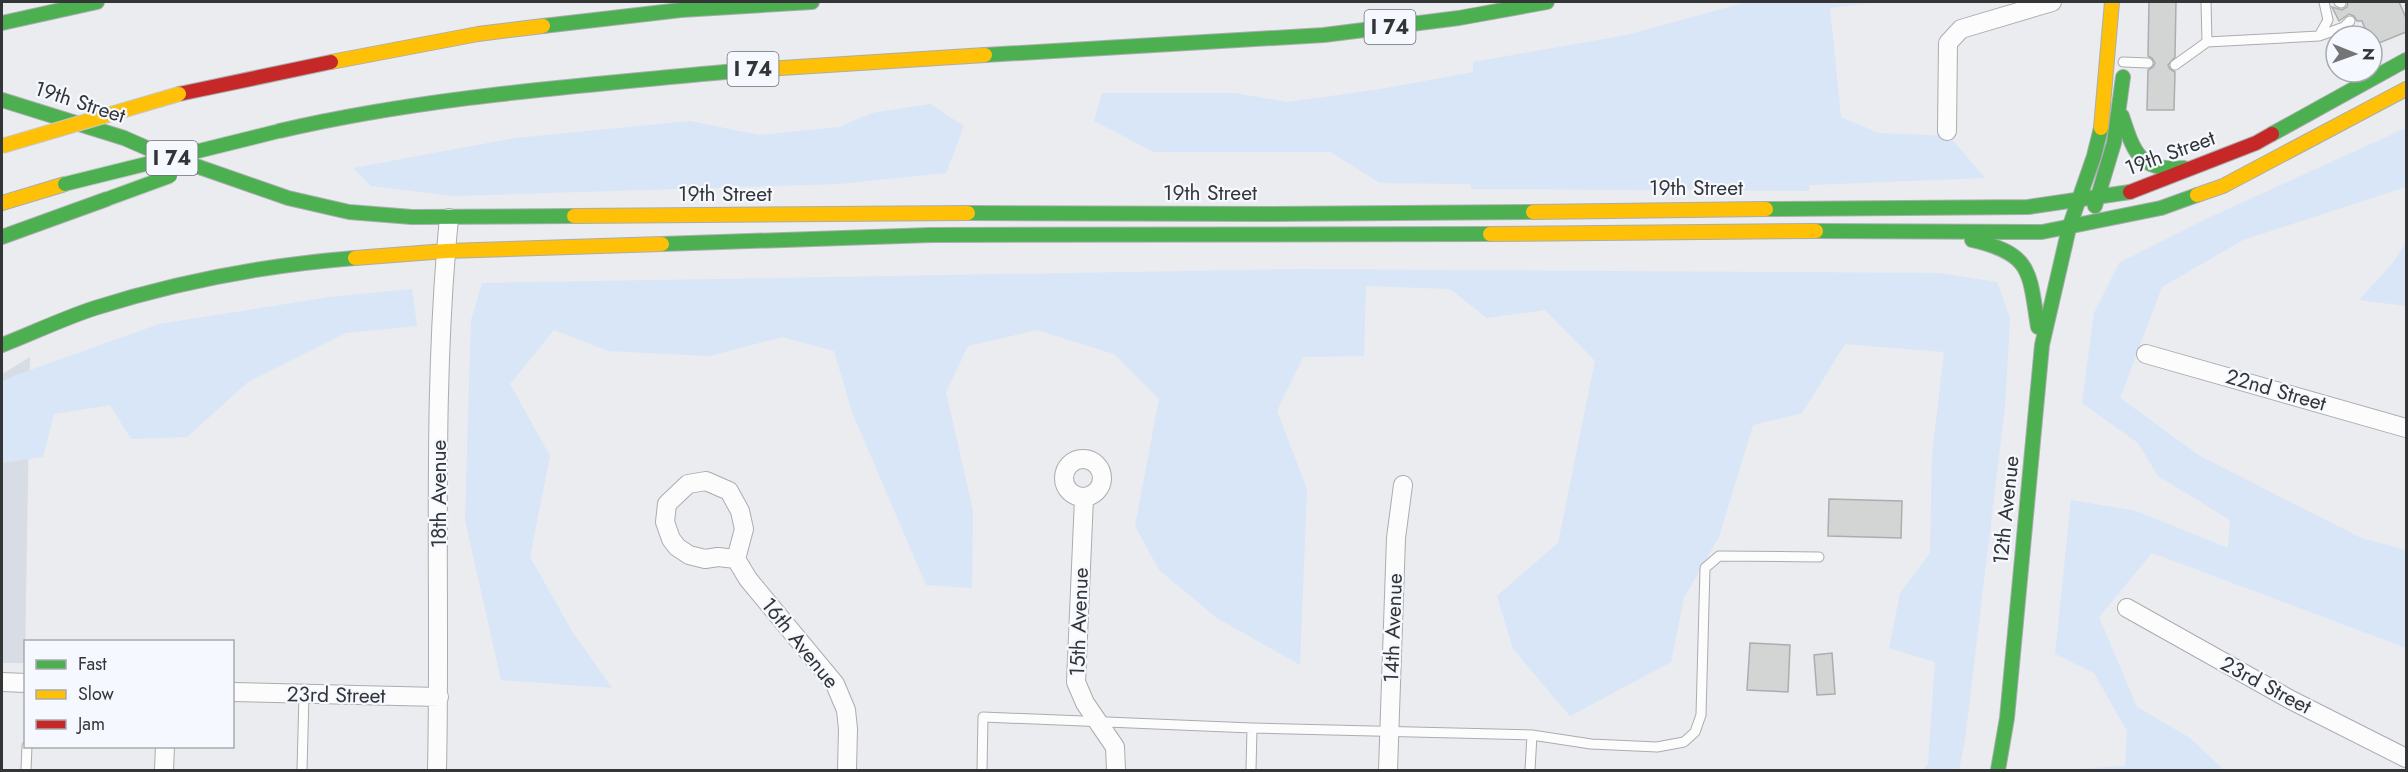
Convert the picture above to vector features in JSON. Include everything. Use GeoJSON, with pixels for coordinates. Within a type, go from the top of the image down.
{"type":"FeatureCollection","features":[{"type":"Feature","properties":{"kind":"main road"},"geometry":{"type":"LineString","coordinates":[[2,23],[97,2]]}},
{"type":"Feature","properties":{"kind":"main road"},"geometry":{"type":"LineString","coordinates":[[2,146],[179,94],[344,59],[478,34],[681,10],[812,2]]}},
{"type":"Feature","properties":{"kind":"main road","name":"I 74"},"geometry":{"type":"LineString","coordinates":[[2,203],[65,184],[344,116],[476,96],[776,67],[1324,35],[1459,18],[1547,2]]}},
{"type":"Feature","properties":{"kind":"main road","name":"12th Avenue"},"geometry":{"type":"LineString","coordinates":[[1998,771],[2008,707],[2042,345],[2047,312],[2064,256],[2069,226],[2088,176],[2106,101],[2108,20],[2112,2]]}},
{"type":"Feature","properties":{"kind":"main road"},"geometry":{"type":"LineString","coordinates":[[2120,2],[2124,31]]}},
{"type":"Feature","properties":{"kind":"main road","name":"12th Avenue"},"geometry":{"type":"LineString","coordinates":[[2064,256],[2088,222],[2108,170],[2121,112],[2123,57]]}},
{"type":"Feature","properties":{"kind":"main road","name":"19th Street"},"geometry":{"type":"LineString","coordinates":[[2,100],[124,138],[156,152],[288,198],[349,212],[393,216],[449,218],[2016,207],[2136,191],[2256,142],[2406,60]]}},
{"type":"Feature","properties":{"kind":"main road","name":"19th Street"},"geometry":{"type":"LineString","coordinates":[[2,345],[94,308],[191,281],[297,263],[446,251],[931,235],[1395,235],[1917,230],[2042,232],[2161,207],[2223,186],[2406,89]]}},
{"type":"Feature","properties":{"kind":"main road"},"geometry":{"type":"LineString","coordinates":[[2121,112],[2132,145],[2142,161],[2167,171],[2201,165]]}},
{"type":"Feature","properties":{"kind":"main road"},"geometry":{"type":"LineString","coordinates":[[2,237],[279,132]]}},
{"type":"Feature","properties":{"kind":"main road"},"geometry":{"type":"LineString","coordinates":[[1917,230],[1994,244],[2007,249],[2017,257],[2029,275],[2042,345]]}},
{"type":"Feature","properties":{"kind":"street"},"geometry":{"type":"LineString","coordinates":[[1947,131],[1948,43],[1961,29],[2052,2]]}},
{"type":"Feature","properties":{"kind":"street","name":"18th Avenue"},"geometry":{"type":"LineString","coordinates":[[437,771],[439,390],[449,218]]}},
{"type":"Feature","properties":{"kind":"street","name":"22nd Street"},"geometry":{"type":"LineString","coordinates":[[2146,354],[2406,428]]}},
{"type":"Feature","properties":{"kind":"street"},"geometry":{"type":"LineString","coordinates":[[706,482],[729,491],[735,500],[744,530],[736,559],[705,559],[689,555],[677,547],[671,539],[665,522],[667,504],[688,484],[706,482]]}},
{"type":"Feature","properties":{"kind":"street","name":"14th Avenue"},"geometry":{"type":"LineString","coordinates":[[1388,771],[1396,538],[1403,485]]}},
{"type":"Feature","properties":{"kind":"street","name":"15th Avenue"},"geometry":{"type":"LineString","coordinates":[[1083,498],[1076,682],[1082,697],[1115,747],[1116,771]]}},
{"type":"Feature","properties":{"kind":"street","name":"16th Avenue"},"geometry":{"type":"LineString","coordinates":[[736,559],[747,579],[836,684],[846,710],[847,771]]}},
{"type":"Feature","properties":{"kind":"street","name":"23rd Street"},"geometry":{"type":"LineString","coordinates":[[2127,608],[2291,700],[2406,758]]}},
{"type":"Feature","properties":{"kind":"street"},"geometry":{"type":"LineString","coordinates":[[2,682],[24,683]]}},
{"type":"Feature","properties":{"kind":"street","name":"23rd Street"},"geometry":{"type":"LineString","coordinates":[[234,692],[439,697]]}},
{"type":"Feature","properties":{"kind":"street"},"geometry":{"type":"LineString","coordinates":[[164,771],[165,748]]}},
{"type":"Feature","properties":{"kind":"lane"},"geometry":{"type":"LineString","coordinates":[[2206,2],[2207,42]]}},
{"type":"Feature","properties":{"kind":"lane"},"geometry":{"type":"LineString","coordinates":[[2319,36],[2328,20],[2324,2]]}},
{"type":"Feature","properties":{"kind":"lane"},"geometry":{"type":"LineString","coordinates":[[2175,65],[2207,42],[2319,36],[2344,27],[2350,21]]}},
{"type":"Feature","properties":{"kind":"lane"},"geometry":{"type":"LineString","coordinates":[[2123,57],[2148,63]]}},
{"type":"Feature","properties":{"kind":"lane"},"geometry":{"type":"LineString","coordinates":[[981,771],[983,717],[1252,728],[1532,735],[1591,744],[1657,747],[1684,741],[1695,732],[1701,715],[1705,568],[1719,556],[1819,557]]}},
{"type":"Feature","properties":{"kind":"lane"},"geometry":{"type":"LineString","coordinates":[[302,771],[304,695]]}},
{"type":"Feature","properties":{"kind":"lane"},"geometry":{"type":"LineString","coordinates":[[1251,771],[1252,728]]}},
{"type":"Feature","properties":{"kind":"lane"},"geometry":{"type":"LineString","coordinates":[[1530,771],[1532,735]]}},
{"type":"Feature","properties":{"kind":"lane"},"geometry":{"type":"LineString","coordinates":[[26,771],[27,748]]}},
{"type":"Feature","properties":{"kind":"shaded area"},"geometry":{"type":"Polygon","coordinates":[[[1747,2],[1881,2],[1830,8],[1841,117],[1879,133],[1949,136],[1985,178],[1810,185],[1809,191],[1471,189],[1471,184],[1380,183],[1330,152],[1154,152],[1094,121],[1102,93],[1234,93],[1287,102],[1381,89],[1473,72],[1473,62],[1627,35],[1747,2]]]}},
{"type":"Feature","properties":{"kind":"shaded area"},"geometry":{"type":"Polygon","coordinates":[[[930,104],[964,126],[946,173],[838,184],[453,196],[371,186],[353,168],[516,138],[690,121],[759,135],[839,127],[872,113],[930,104]]]}},
{"type":"Feature","properties":{"kind":"shaded area"},"geometry":{"type":"Polygon","coordinates":[[[2406,128],[2406,187],[2243,240],[2162,287],[2120,398],[2200,456],[2361,538],[2406,550],[2406,648],[2152,553],[2099,617],[2137,707],[2190,738],[2224,770],[2058,770],[2125,766],[2127,731],[2094,673],[2055,654],[2071,500],[2136,511],[2228,548],[2230,520],[2158,476],[2138,443],[2082,403],[2094,313],[2119,263],[2208,218],[2406,128]]]}},
{"type":"Feature","properties":{"kind":"shaded area"},"geometry":{"type":"Polygon","coordinates":[[[2406,242],[2406,306],[2359,300],[2392,264],[2406,242]]]}},
{"type":"Feature","properties":{"kind":"shaded area"},"geometry":{"type":"Polygon","coordinates":[[[1304,269],[1939,273],[1997,282],[2010,318],[2005,406],[1965,739],[1959,770],[1923,770],[1928,764],[1935,662],[1889,648],[1900,593],[1930,553],[1932,455],[1944,352],[1845,344],[1802,413],[1753,425],[1719,537],[1684,598],[1671,662],[1570,716],[1513,649],[1497,596],[1558,543],[1595,361],[1545,310],[1487,318],[1450,289],[1366,286],[1364,356],[1303,357],[1277,411],[1307,489],[1300,665],[1217,618],[1159,570],[1135,526],[1159,399],[1114,354],[1037,330],[968,346],[946,392],[973,511],[972,588],[926,585],[852,412],[834,351],[782,337],[710,356],[608,351],[554,330],[510,384],[550,456],[530,557],[573,633],[612,688],[501,680],[465,520],[471,320],[482,283],[1304,269]]]}},
{"type":"Feature","properties":{"kind":"shaded area"},"geometry":{"type":"Polygon","coordinates":[[[412,289],[417,326],[346,333],[248,382],[187,437],[131,439],[110,405],[54,414],[43,457],[2,463],[2,382],[16,375],[159,324],[330,297],[412,289]]]}},
{"type":"Feature","properties":{"kind":"shaded area"},"geometry":{"type":"Polygon","coordinates":[[[30,357],[24,663],[2,663],[2,374],[30,357]]]}},
{"type":"Feature","properties":{"kind":"building"},"geometry":{"type":"Polygon","coordinates":[[[2149,2],[2176,2],[2175,57],[2168,65],[2175,72],[2174,110],[2147,110],[2148,70],[2155,63],[2148,56],[2149,2]]]}},
{"type":"Feature","properties":{"kind":"building"},"geometry":{"type":"Polygon","coordinates":[[[2348,2],[2399,2],[2406,18],[2406,32],[2384,41],[2384,24],[2363,24],[2349,14],[2339,21],[2332,7],[2342,10],[2347,7],[2348,2]]]}},
{"type":"Feature","properties":{"kind":"building"},"geometry":{"type":"Polygon","coordinates":[[[1829,499],[1902,501],[1901,538],[1828,536],[1829,499]]]}},
{"type":"Feature","properties":{"kind":"building"},"geometry":{"type":"Polygon","coordinates":[[[1750,643],[1790,645],[1788,692],[1747,690],[1750,643]]]}},
{"type":"Feature","properties":{"kind":"building"},"geometry":{"type":"Polygon","coordinates":[[[1832,653],[1835,694],[1817,695],[1814,655],[1832,653]]]}},
{"type":"Feature","properties":{"kind":"traffic: fast"},"geometry":{"type":"LineString","coordinates":[[2,23],[97,2]]}},
{"type":"Feature","properties":{"kind":"traffic: fast"},"geometry":{"type":"LineString","coordinates":[[543,26],[681,10],[812,2]]}},
{"type":"Feature","properties":{"kind":"traffic: fast"},"geometry":{"type":"LineString","coordinates":[[985,55],[1324,35],[1459,18],[1547,2]]}},
{"type":"Feature","properties":{"kind":"traffic: fast"},"geometry":{"type":"LineString","coordinates":[[2272,134],[2406,60]]}},
{"type":"Feature","properties":{"kind":"traffic: fast"},"geometry":{"type":"LineString","coordinates":[[279,131],[335,119],[449,101],[563,87],[734,71]]}},
{"type":"Feature","properties":{"kind":"traffic: fast"},"geometry":{"type":"LineString","coordinates":[[2095,206],[2114,143],[2123,77]]}},
{"type":"Feature","properties":{"kind":"traffic: fast"},"geometry":{"type":"LineString","coordinates":[[2,100],[124,138],[156,152],[288,198],[349,212],[412,217],[574,216]]}},
{"type":"Feature","properties":{"kind":"traffic: fast"},"geometry":{"type":"LineString","coordinates":[[2122,116],[2135,150],[2148,163],[2157,167],[2184,168]]}},
{"type":"Feature","properties":{"kind":"traffic: fast"},"geometry":{"type":"LineString","coordinates":[[1998,770],[2007,718],[2042,345],[2069,228],[2094,156],[2101,128]]}},
{"type":"Feature","properties":{"kind":"traffic: fast"},"geometry":{"type":"LineString","coordinates":[[65,184],[279,131]]}},
{"type":"Feature","properties":{"kind":"traffic: fast"},"geometry":{"type":"LineString","coordinates":[[107,199],[170,176]]}},
{"type":"Feature","properties":{"kind":"traffic: fast"},"geometry":{"type":"LineString","coordinates":[[1766,209],[2028,207],[2130,192]]}},
{"type":"Feature","properties":{"kind":"traffic: fast"},"geometry":{"type":"LineString","coordinates":[[1816,231],[2042,232],[2161,208],[2197,195]]}},
{"type":"Feature","properties":{"kind":"traffic: fast"},"geometry":{"type":"LineString","coordinates":[[2,237],[107,199]]}},
{"type":"Feature","properties":{"kind":"traffic: fast"},"geometry":{"type":"LineString","coordinates":[[968,213],[1533,212]]}},
{"type":"Feature","properties":{"kind":"traffic: fast"},"geometry":{"type":"LineString","coordinates":[[662,244],[931,235],[1490,234]]}},
{"type":"Feature","properties":{"kind":"traffic: fast"},"geometry":{"type":"LineString","coordinates":[[1972,240],[2007,252],[2024,268],[2029,279],[2038,327]]}},
{"type":"Feature","properties":{"kind":"traffic: fast"},"geometry":{"type":"LineString","coordinates":[[2,345],[83,312],[191,282],[289,265],[355,258]]}},
{"type":"Feature","properties":{"kind":"traffic: slow"},"geometry":{"type":"LineString","coordinates":[[2101,128],[2112,2]]}},
{"type":"Feature","properties":{"kind":"traffic: slow"},"geometry":{"type":"LineString","coordinates":[[331,62],[478,34],[543,26]]}},
{"type":"Feature","properties":{"kind":"traffic: slow"},"geometry":{"type":"LineString","coordinates":[[734,71],[985,55]]}},
{"type":"Feature","properties":{"kind":"traffic: slow"},"geometry":{"type":"LineString","coordinates":[[2197,195],[2223,186],[2406,89]]}},
{"type":"Feature","properties":{"kind":"traffic: slow"},"geometry":{"type":"LineString","coordinates":[[2,146],[179,94]]}},
{"type":"Feature","properties":{"kind":"traffic: slow"},"geometry":{"type":"LineString","coordinates":[[2,203],[65,184]]}},
{"type":"Feature","properties":{"kind":"traffic: slow"},"geometry":{"type":"LineString","coordinates":[[1533,212],[1766,209]]}},
{"type":"Feature","properties":{"kind":"traffic: slow"},"geometry":{"type":"LineString","coordinates":[[574,216],[968,213]]}},
{"type":"Feature","properties":{"kind":"traffic: slow"},"geometry":{"type":"LineString","coordinates":[[1490,234],[1816,231]]}},
{"type":"Feature","properties":{"kind":"traffic: slow"},"geometry":{"type":"LineString","coordinates":[[355,258],[446,251],[662,244]]}},
{"type":"Feature","properties":{"kind":"traffic: jam"},"geometry":{"type":"LineString","coordinates":[[179,94],[331,62]]}},
{"type":"Feature","properties":{"kind":"traffic: jam"},"geometry":{"type":"LineString","coordinates":[[2130,192],[2256,143],[2272,134]]}}]}
